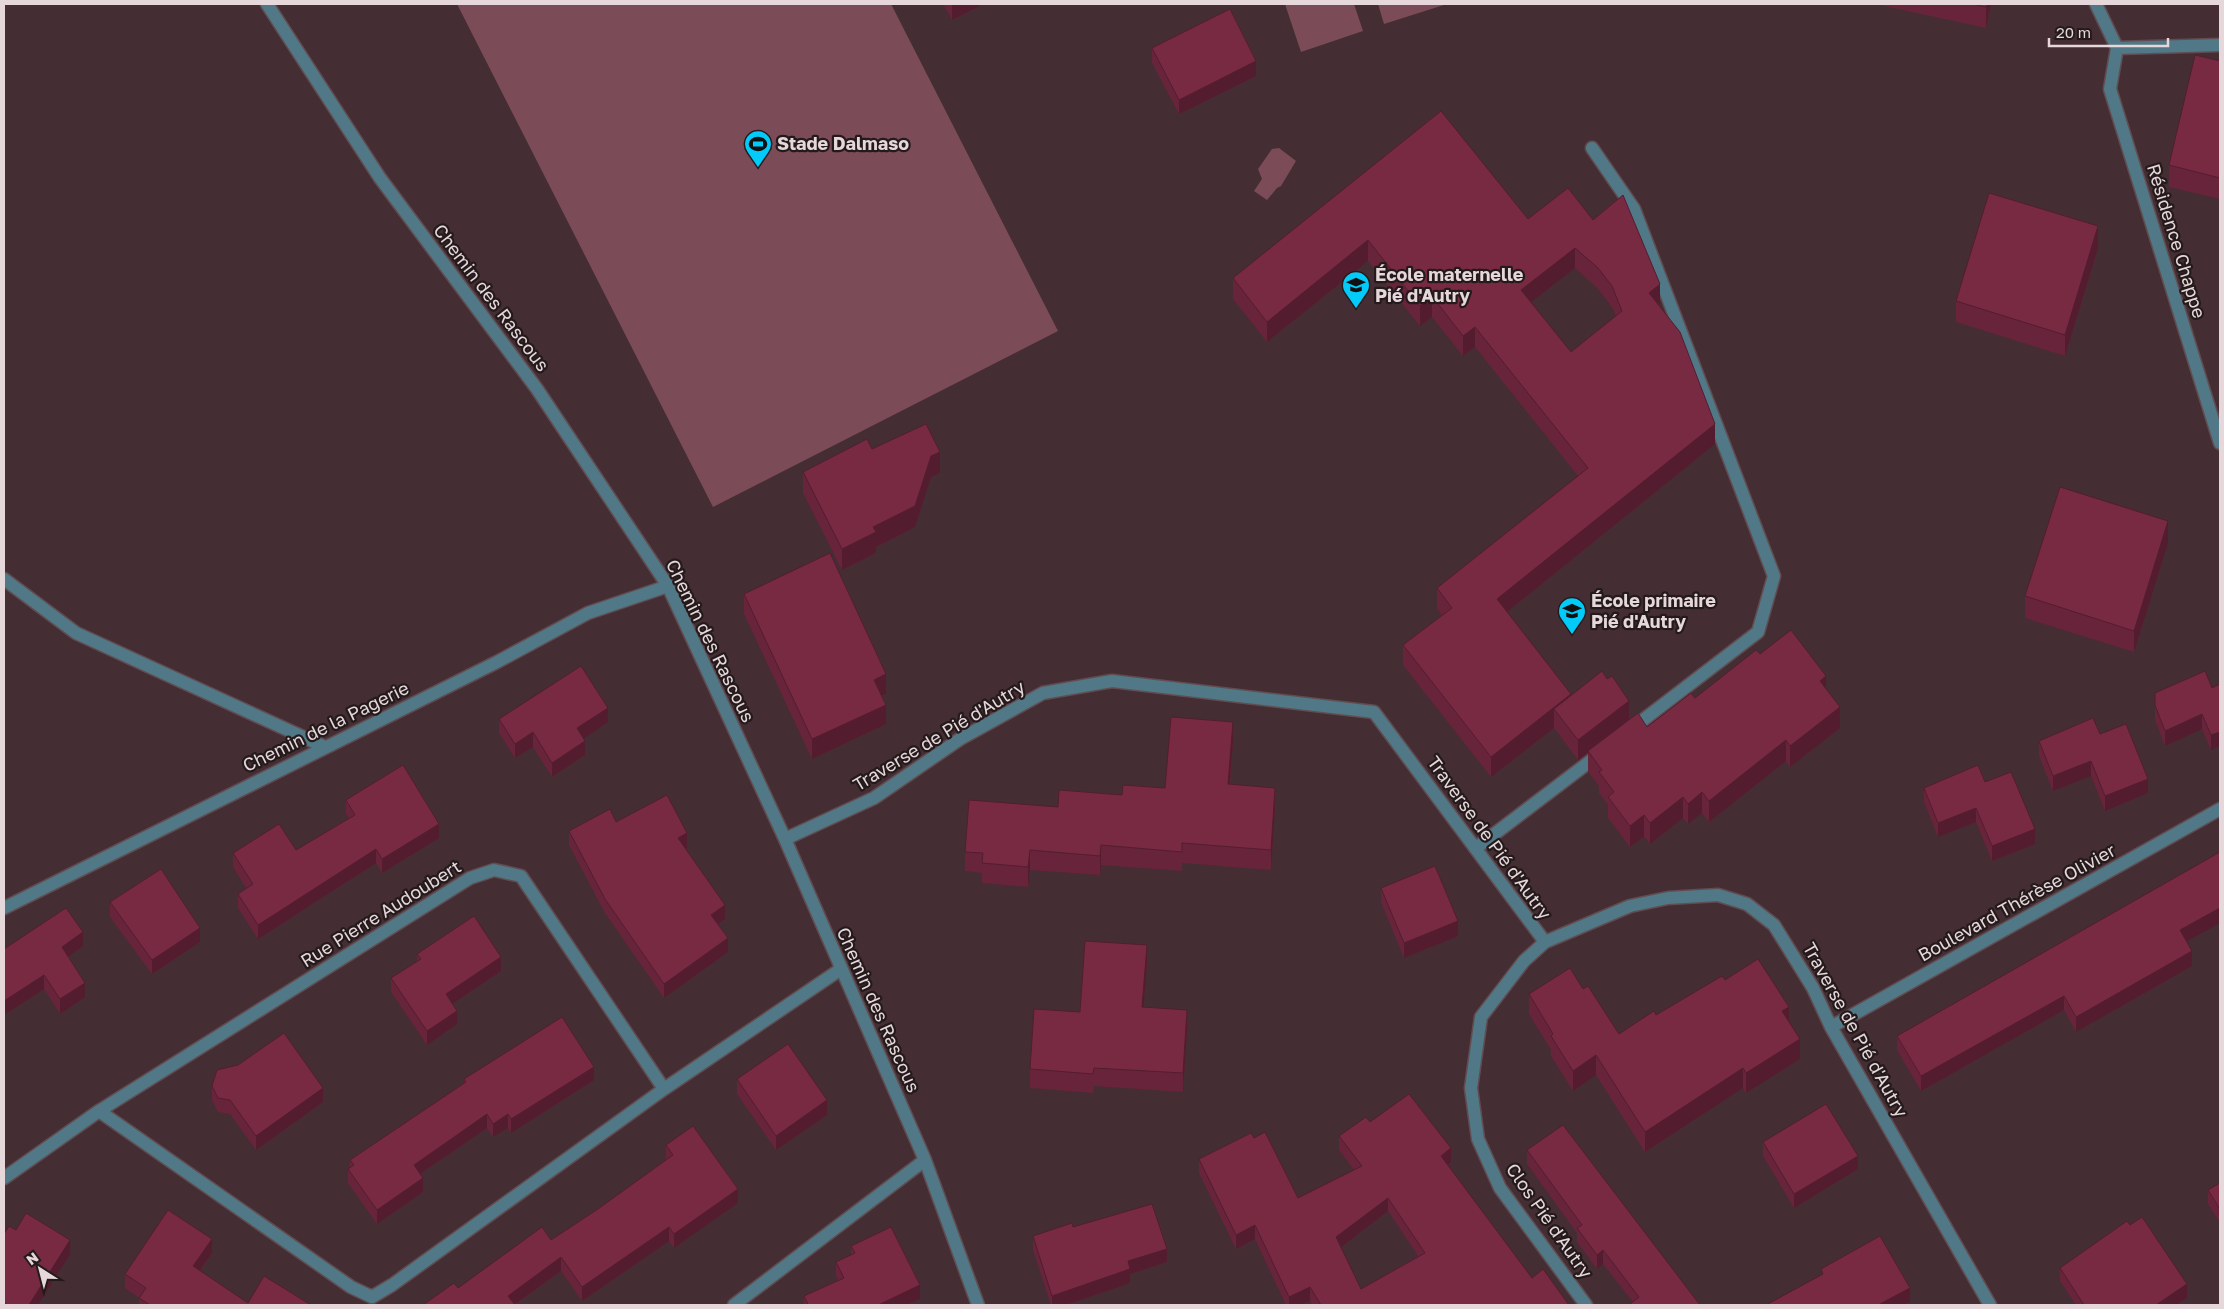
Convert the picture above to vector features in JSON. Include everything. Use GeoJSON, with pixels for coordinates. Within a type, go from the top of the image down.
{"type":"FeatureCollection","features":[{"type":"Feature","properties":{"kind":"street","name":"Chemin des Rascous"},"geometry":{"type":"LineString","coordinates":[[267,4],[380,178],[537,389],[668,586],[785,839],[925,1160],[978,1305]]}},
{"type":"Feature","properties":{"kind":"street"},"geometry":{"type":"LineString","coordinates":[[2096,4],[2117,48],[2220,45]]}},
{"type":"Feature","properties":{"kind":"street","name":"Résidence Chappe"},"geometry":{"type":"LineString","coordinates":[[2117,48],[2110,89],[2220,443]]}},
{"type":"Feature","properties":{"kind":"street"},"geometry":{"type":"LineString","coordinates":[[1476,848],[1758,632],[1774,576],[1634,209],[1592,148]]}},
{"type":"Feature","properties":{"kind":"street"},"geometry":{"type":"LineString","coordinates":[[4,579],[76,633],[325,747]]}},
{"type":"Feature","properties":{"kind":"street","name":"Chemin de la Pagerie"},"geometry":{"type":"LineString","coordinates":[[4,908],[497,662],[588,613],[668,586]]}},
{"type":"Feature","properties":{"kind":"street","name":"Traverse de Pié d'Autry"},"geometry":{"type":"LineString","coordinates":[[785,839],[874,798],[960,739],[1043,693],[1112,680],[1374,712],[1544,942],[1630,906],[1668,898],[1718,895],[1747,904],[1774,924],[1813,988],[1831,1027],[1990,1305]]}},
{"type":"Feature","properties":{"kind":"street","name":"Boulevard Thérèse Olivier"},"geometry":{"type":"LineString","coordinates":[[1831,1027],[2220,809]]}},
{"type":"Feature","properties":{"kind":"street","name":"Rue Pierre Audoubert"},"geometry":{"type":"LineString","coordinates":[[4,1178],[99,1111],[470,878],[494,870],[521,876],[664,1089]]}},
{"type":"Feature","properties":{"kind":"street","name":"Clos Pié d'Autry"},"geometry":{"type":"LineString","coordinates":[[1544,942],[1524,961],[1482,1017],[1471,1088],[1478,1139],[1500,1188],[1586,1305]]}},
{"type":"Feature","properties":{"kind":"street"},"geometry":{"type":"LineString","coordinates":[[99,1111],[351,1287],[372,1296],[392,1285],[664,1089],[841,969]]}},
{"type":"Feature","properties":{"kind":"street"},"geometry":{"type":"LineString","coordinates":[[734,1305],[925,1160]]}},
{"type":"Feature","properties":{"kind":"shaded area","name":"Stade Dalmaso"},"geometry":{"type":"Polygon","coordinates":[[[457,4],[891,4],[1058,331],[713,507],[457,4]]]}},
{"type":"Feature","properties":{"kind":"shaded area"},"geometry":{"type":"Polygon","coordinates":[[[1285,4],[1354,4],[1363,31],[1301,52],[1285,4]]]}},
{"type":"Feature","properties":{"kind":"shaded area"},"geometry":{"type":"Polygon","coordinates":[[[1378,4],[1447,4],[1384,24],[1378,4]]]}},
{"type":"Feature","properties":{"kind":"shaded area"},"geometry":{"type":"Polygon","coordinates":[[[1279,148],[1296,161],[1281,186],[1267,200],[1254,191],[1262,179],[1258,169],[1272,149],[1279,148]]]}},
{"type":"Feature","properties":{"kind":"building"},"geometry":{"type":"Polygon","coordinates":[[[1972,4],[1987,4],[1986,7],[1972,4]]]}},
{"type":"Feature","properties":{"kind":"building"},"geometry":{"type":"Polygon","coordinates":[[[1230,9],[1256,61],[1179,100],[1152,48],[1230,9]]]}},
{"type":"Feature","properties":{"kind":"building"},"geometry":{"type":"Polygon","coordinates":[[[2195,55],[2220,61],[2220,178],[2169,165],[2195,55]]]}},
{"type":"Feature","properties":{"kind":"building"},"geometry":{"type":"Polygon","coordinates":[[[1441,111],[1528,219],[1568,188],[1593,220],[1623,195],[1660,284],[1649,293],[1680,332],[1715,424],[1497,599],[1571,694],[1491,757],[1403,645],[1452,608],[1437,588],[1588,468],[1475,327],[1463,336],[1432,296],[1420,306],[1368,240],[1267,322],[1233,278],[1441,111]],[[1575,248],[1521,290],[1571,352],[1622,311],[1612,286],[1598,268],[1575,248]]]}},
{"type":"Feature","properties":{"kind":"building"},"geometry":{"type":"Polygon","coordinates":[[[1989,193],[2098,226],[2065,335],[1956,301],[1989,193]]]}},
{"type":"Feature","properties":{"kind":"building"},"geometry":{"type":"Polygon","coordinates":[[[926,424],[940,452],[931,456],[915,506],[873,527],[876,532],[842,549],[803,472],[867,439],[872,449],[926,424]]]}},
{"type":"Feature","properties":{"kind":"building"},"geometry":{"type":"Polygon","coordinates":[[[2060,487],[2168,521],[2134,631],[2025,596],[2060,487]]]}},
{"type":"Feature","properties":{"kind":"building"},"geometry":{"type":"Polygon","coordinates":[[[830,553],[886,674],[874,680],[886,705],[812,739],[744,594],[830,553]]]}},
{"type":"Feature","properties":{"kind":"building"},"geometry":{"type":"Polygon","coordinates":[[[1791,630],[1826,676],[1820,681],[1840,707],[1790,746],[1786,740],[1709,801],[1702,792],[1688,804],[1683,797],[1650,823],[1644,815],[1630,826],[1608,797],[1614,792],[1599,772],[1602,770],[1588,751],[1638,713],[1647,727],[1691,693],[1695,698],[1756,650],[1760,654],[1791,630]]]}},
{"type":"Feature","properties":{"kind":"building"},"geometry":{"type":"Polygon","coordinates":[[[581,666],[608,708],[577,728],[585,741],[552,763],[533,732],[515,744],[499,719],[581,666]]]}},
{"type":"Feature","properties":{"kind":"building"},"geometry":{"type":"Polygon","coordinates":[[[1602,671],[1607,679],[1612,676],[1629,701],[1578,740],[1554,709],[1602,671]]]}},
{"type":"Feature","properties":{"kind":"building"},"geometry":{"type":"Polygon","coordinates":[[[2205,671],[2212,688],[2220,684],[2220,732],[2211,735],[2202,714],[2165,731],[2155,705],[2155,693],[2205,671]]]}},
{"type":"Feature","properties":{"kind":"building"},"geometry":{"type":"Polygon","coordinates":[[[1171,717],[1233,722],[1228,784],[1275,788],[1271,850],[1182,843],[1182,852],[1101,845],[1100,856],[1030,850],[1028,867],[982,863],[983,853],[965,852],[969,800],[1058,807],[1059,790],[1122,795],[1123,785],[1165,788],[1171,717]]]}},
{"type":"Feature","properties":{"kind":"building"},"geometry":{"type":"Polygon","coordinates":[[[2093,718],[2100,734],[2126,724],[2148,779],[2105,796],[2091,761],[2053,776],[2039,741],[2093,718]]]}},
{"type":"Feature","properties":{"kind":"building"},"geometry":{"type":"Polygon","coordinates":[[[403,765],[439,824],[382,859],[376,849],[258,925],[238,894],[253,884],[233,853],[279,824],[296,850],[355,815],[346,800],[403,765]]]}},
{"type":"Feature","properties":{"kind":"building"},"geometry":{"type":"Polygon","coordinates":[[[1978,765],[1985,782],[2011,772],[2035,829],[1992,846],[1976,808],[1938,823],[1924,788],[1978,765]]]}},
{"type":"Feature","properties":{"kind":"building"},"geometry":{"type":"Polygon","coordinates":[[[667,795],[687,833],[678,838],[725,905],[711,915],[728,938],[664,984],[605,899],[569,831],[610,809],[616,822],[667,795]]]}},
{"type":"Feature","properties":{"kind":"building"},"geometry":{"type":"Polygon","coordinates":[[[2220,852],[2220,908],[2180,930],[2192,951],[2076,1017],[2064,996],[1921,1076],[1897,1036],[2220,852]]]}},
{"type":"Feature","properties":{"kind":"building"},"geometry":{"type":"Polygon","coordinates":[[[1435,866],[1458,921],[1404,943],[1381,888],[1435,866]]]}},
{"type":"Feature","properties":{"kind":"building"},"geometry":{"type":"Polygon","coordinates":[[[161,869],[200,928],[152,960],[110,902],[161,869]]]}},
{"type":"Feature","properties":{"kind":"building"},"geometry":{"type":"Polygon","coordinates":[[[66,908],[83,932],[62,947],[85,983],[60,999],[44,975],[4,1001],[4,949],[66,908]]]}},
{"type":"Feature","properties":{"kind":"building"},"geometry":{"type":"Polygon","coordinates":[[[474,916],[501,957],[446,994],[457,1011],[427,1031],[391,978],[421,959],[417,954],[474,916]]]}},
{"type":"Feature","properties":{"kind":"building"},"geometry":{"type":"Polygon","coordinates":[[[1085,941],[1147,945],[1142,1007],[1187,1010],[1183,1073],[1094,1068],[1093,1074],[1030,1069],[1034,1009],[1080,1012],[1085,941]]]}},
{"type":"Feature","properties":{"kind":"building"},"geometry":{"type":"Polygon","coordinates":[[[1758,959],[1789,1007],[1782,1011],[1800,1039],[1746,1073],[1743,1068],[1645,1132],[1596,1055],[1573,1071],[1551,1036],[1553,1034],[1529,994],[1570,968],[1583,989],[1588,986],[1619,1034],[1654,1011],[1656,1015],[1722,976],[1725,980],[1758,959]]]}},
{"type":"Feature","properties":{"kind":"building"},"geometry":{"type":"Polygon","coordinates":[[[562,1017],[594,1067],[511,1119],[508,1114],[493,1124],[487,1114],[414,1165],[423,1178],[377,1210],[348,1169],[354,1165],[350,1160],[466,1082],[464,1079],[562,1017]]]}},
{"type":"Feature","properties":{"kind":"building"},"geometry":{"type":"Polygon","coordinates":[[[284,1033],[323,1088],[256,1136],[230,1100],[218,1098],[212,1086],[217,1070],[238,1065],[284,1033]]]}},
{"type":"Feature","properties":{"kind":"building"},"geometry":{"type":"Polygon","coordinates":[[[788,1044],[827,1100],[776,1136],[737,1079],[788,1044]]]}},
{"type":"Feature","properties":{"kind":"building"},"geometry":{"type":"Polygon","coordinates":[[[1409,1094],[1451,1148],[1441,1156],[1532,1278],[1543,1269],[1569,1305],[1321,1305],[1310,1287],[1289,1297],[1255,1225],[1236,1235],[1199,1159],[1251,1133],[1254,1138],[1265,1132],[1298,1198],[1362,1166],[1339,1136],[1366,1117],[1370,1122],[1409,1094]],[[1388,1198],[1336,1237],[1361,1289],[1425,1253],[1388,1198]]]}},
{"type":"Feature","properties":{"kind":"building"},"geometry":{"type":"Polygon","coordinates":[[[1826,1104],[1858,1156],[1794,1194],[1763,1142],[1826,1104]]]}},
{"type":"Feature","properties":{"kind":"building"},"geometry":{"type":"Polygon","coordinates":[[[1563,1125],[1700,1305],[1629,1305],[1639,1297],[1603,1250],[1597,1255],[1577,1228],[1582,1225],[1527,1150],[1563,1125]]]}},
{"type":"Feature","properties":{"kind":"building"},"geometry":{"type":"Polygon","coordinates":[[[693,1126],[738,1189],[674,1234],[669,1227],[582,1287],[561,1257],[508,1296],[515,1305],[423,1305],[454,1283],[458,1288],[542,1227],[551,1240],[598,1209],[673,1155],[666,1145],[693,1126]]]}},
{"type":"Feature","properties":{"kind":"building"},"geometry":{"type":"Polygon","coordinates":[[[2220,1183],[2220,1209],[2208,1190],[2220,1183]]]}},
{"type":"Feature","properties":{"kind":"building"},"geometry":{"type":"Polygon","coordinates":[[[1152,1204],[1167,1249],[1128,1261],[1130,1269],[1052,1296],[1033,1236],[1072,1223],[1073,1227],[1152,1204]]]}},
{"type":"Feature","properties":{"kind":"building"},"geometry":{"type":"Polygon","coordinates":[[[168,1210],[212,1239],[193,1266],[248,1303],[264,1276],[311,1305],[150,1305],[139,1298],[146,1288],[125,1274],[168,1210]]]}},
{"type":"Feature","properties":{"kind":"building"},"geometry":{"type":"Polygon","coordinates":[[[26,1213],[70,1240],[29,1305],[8,1305],[4,1303],[4,1234],[9,1226],[16,1230],[26,1213]]]}},
{"type":"Feature","properties":{"kind":"building"},"geometry":{"type":"Polygon","coordinates":[[[2142,1217],[2187,1284],[2156,1305],[2084,1305],[2060,1268],[2127,1221],[2130,1225],[2142,1217]]]}},
{"type":"Feature","properties":{"kind":"building"},"geometry":{"type":"Polygon","coordinates":[[[891,1227],[920,1285],[878,1305],[806,1305],[808,1304],[804,1296],[844,1278],[836,1262],[855,1253],[851,1246],[891,1227]]]}},
{"type":"Feature","properties":{"kind":"building"},"geometry":{"type":"Polygon","coordinates":[[[1880,1236],[1910,1288],[1878,1305],[1766,1305],[1823,1274],[1821,1269],[1880,1236]]]}},
{"type":"Feature","properties":{"kind":"place","name":"Stade Dalmaso"},"geometry":{"type":"Point","coordinates":[758,168]}},
{"type":"Feature","properties":{"kind":"place","name":"École maternelle Pié d'Autry"},"geometry":{"type":"Point","coordinates":[1356,309]}},
{"type":"Feature","properties":{"kind":"place","name":"École primaire Pié d'Autry"},"geometry":{"type":"Point","coordinates":[1572,635]}}]}
